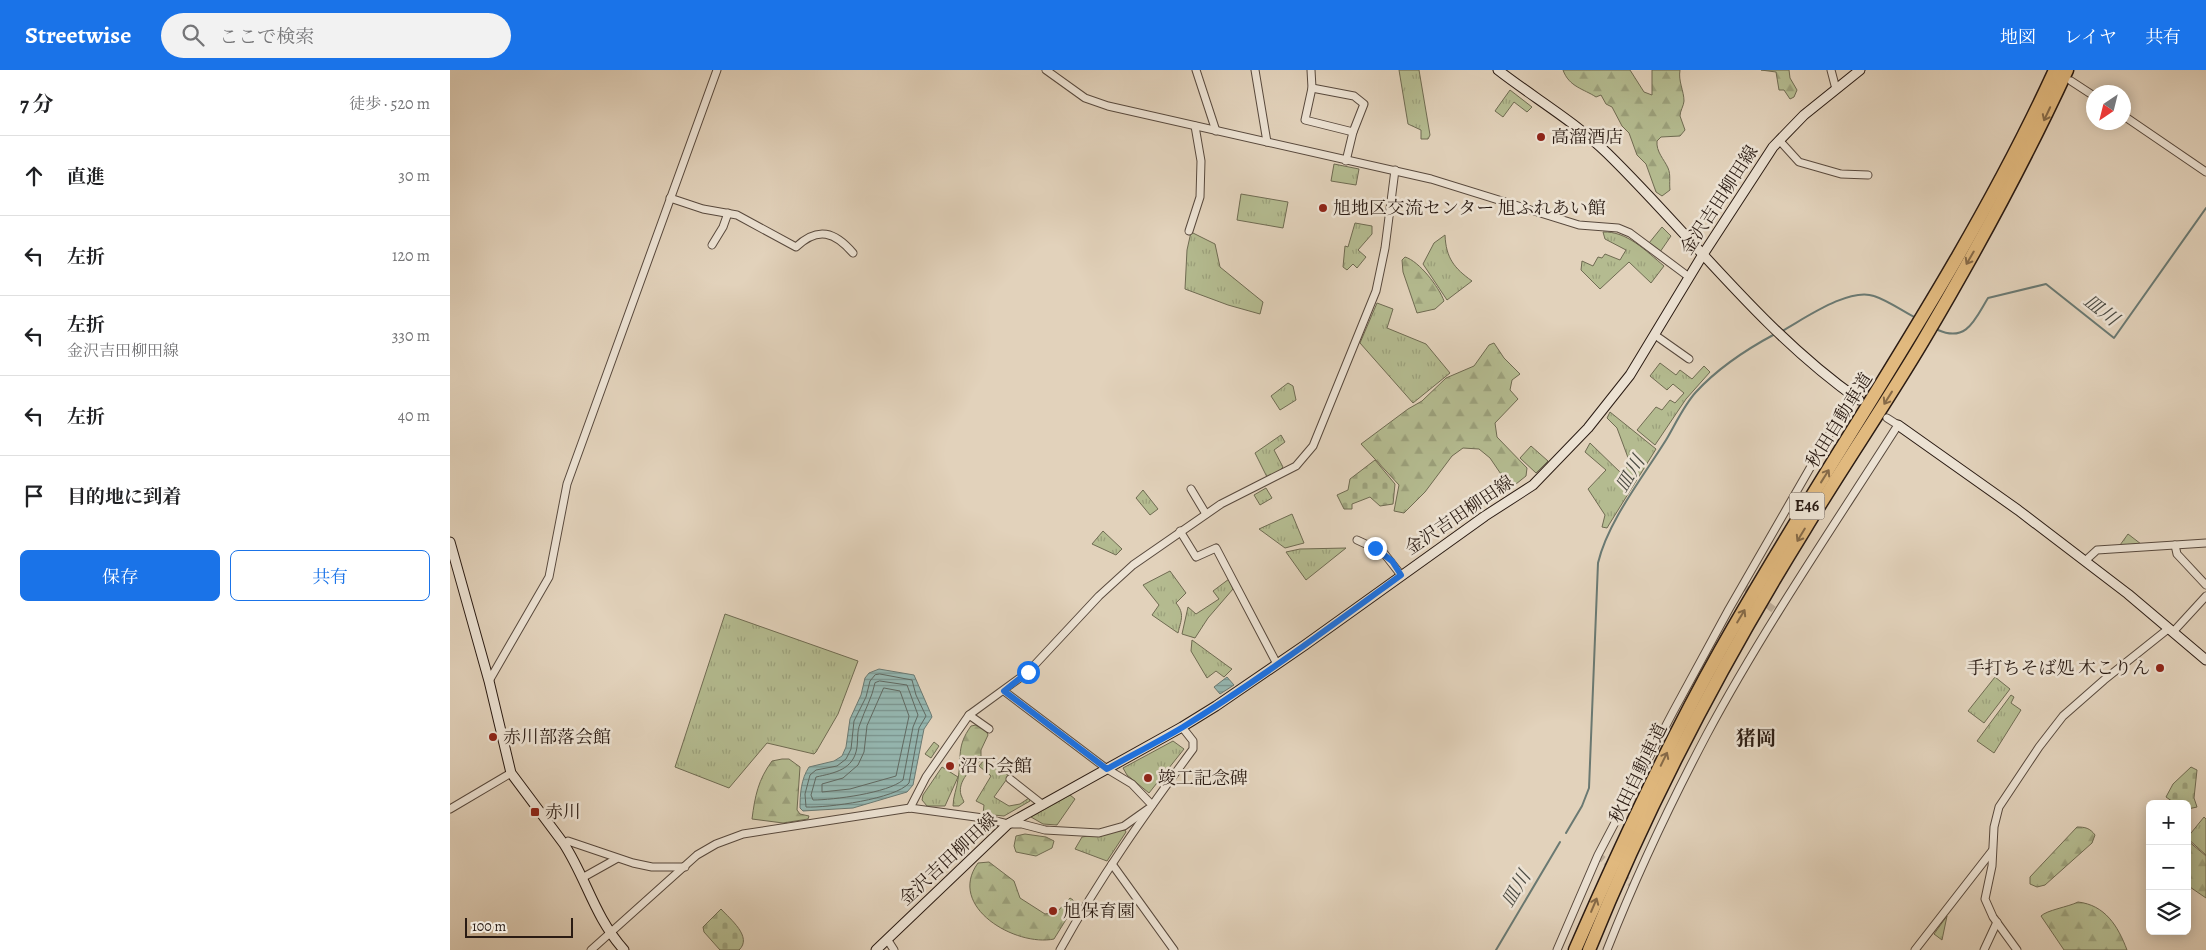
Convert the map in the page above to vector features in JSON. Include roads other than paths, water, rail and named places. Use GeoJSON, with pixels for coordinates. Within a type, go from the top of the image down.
{"type":"FeatureCollection","features":[{"type":"Feature","properties":{"kind":"highway","name":"秋田自動車道"},"geometry":{"type":"LineString","coordinates":[[1575,950],[1673,740],[1720,651],[1912,335],[2034,116],[2055,70]]}},
{"type":"Feature","properties":{"kind":"highway","name":"秋田自動車道"},"geometry":{"type":"LineString","coordinates":[[1589,950],[1627,863],[1683,747],[1730,657],[1804,531],[1922,341],[2069,76]]}},
{"type":"Feature","properties":{"kind":"main road"},"geometry":{"type":"LineString","coordinates":[[1498,70],[1605,152],[1653,200],[1702,256],[1784,338],[1856,398]]}},
{"type":"Feature","properties":{"kind":"main road","name":"金沢吉田柳田線"},"geometry":{"type":"LineString","coordinates":[[876,950],[1008,824],[1182,727],[1277,664],[1532,484],[1609,403],[1655,335],[1755,172],[1779,140],[1804,115],[1860,70]]}},
{"type":"Feature","properties":{"kind":"main road"},"geometry":{"type":"LineString","coordinates":[[1898,425],[2018,510],[2085,561],[2206,660]]}},
{"type":"Feature","properties":{"kind":"main road"},"geometry":{"type":"LineString","coordinates":[[450,542],[489,681],[511,773],[564,844],[582,878],[595,909],[609,933],[624,950]]}},
{"type":"Feature","properties":{"kind":"street"},"geometry":{"type":"LineString","coordinates":[[489,681],[549,576],[567,484],[717,70]]}},
{"type":"Feature","properties":{"kind":"street"},"geometry":{"type":"LineString","coordinates":[[1046,70],[1085,98],[1108,106],[1431,179],[1579,225],[1618,228],[1630,233],[1689,277]]}},
{"type":"Feature","properties":{"kind":"street"},"geometry":{"type":"LineString","coordinates":[[1196,70],[1216,131]]}},
{"type":"Feature","properties":{"kind":"street"},"geometry":{"type":"LineString","coordinates":[[1254,70],[1267,142]]}},
{"type":"Feature","properties":{"kind":"street"},"geometry":{"type":"LineString","coordinates":[[1311,70],[1312,88],[1305,120],[1353,132]]}},
{"type":"Feature","properties":{"kind":"street"},"geometry":{"type":"LineString","coordinates":[[1831,70],[1836,89]]}},
{"type":"Feature","properties":{"kind":"street"},"geometry":{"type":"LineString","coordinates":[[2069,76],[2086,90]]}},
{"type":"Feature","properties":{"kind":"street"},"geometry":{"type":"LineString","coordinates":[[1312,88],[1354,96],[1364,104],[1353,132],[1346,161]]}},
{"type":"Feature","properties":{"kind":"street"},"geometry":{"type":"LineString","coordinates":[[2131,121],[2206,172]]}},
{"type":"Feature","properties":{"kind":"street"},"geometry":{"type":"LineString","coordinates":[[1188,231],[1200,197],[1201,161],[1195,126]]}},
{"type":"Feature","properties":{"kind":"street"},"geometry":{"type":"LineString","coordinates":[[1779,140],[1799,162],[1841,174],[1868,175]]}},
{"type":"Feature","properties":{"kind":"street"},"geometry":{"type":"LineString","coordinates":[[910,808],[926,777],[969,715],[1004,691],[1044,657],[1099,596],[1133,564],[1206,514],[1296,466],[1313,446],[1376,291],[1385,248],[1395,170]]}},
{"type":"Feature","properties":{"kind":"street"},"geometry":{"type":"LineString","coordinates":[[670,198],[702,209],[737,215],[796,248],[806,238],[821,233],[835,236],[853,253]]}},
{"type":"Feature","properties":{"kind":"street"},"geometry":{"type":"LineString","coordinates":[[712,244],[723,227],[728,213]]}},
{"type":"Feature","properties":{"kind":"street"},"geometry":{"type":"LineString","coordinates":[[1655,335],[1689,359]]}},
{"type":"Feature","properties":{"kind":"street"},"geometry":{"type":"LineString","coordinates":[[1557,950],[1598,855],[1729,608],[1856,398]]}},
{"type":"Feature","properties":{"kind":"street"},"geometry":{"type":"LineString","coordinates":[[1607,950],[1633,885],[1708,733],[1778,613],[1898,425],[1887,418]]}},
{"type":"Feature","properties":{"kind":"street"},"geometry":{"type":"LineString","coordinates":[[1191,489],[1206,514]]}},
{"type":"Feature","properties":{"kind":"street"},"geometry":{"type":"LineString","coordinates":[[1180,531],[1196,557],[1216,548],[1277,664]]}},
{"type":"Feature","properties":{"kind":"street"},"geometry":{"type":"LineString","coordinates":[[1357,540],[1383,552],[1401,575]]}},
{"type":"Feature","properties":{"kind":"street"},"geometry":{"type":"LineString","coordinates":[[2085,561],[2097,550],[2206,543]]}},
{"type":"Feature","properties":{"kind":"street"},"geometry":{"type":"LineString","coordinates":[[2176,545],[2177,554],[2206,585]]}},
{"type":"Feature","properties":{"kind":"street"},"geometry":{"type":"LineString","coordinates":[[2017,950],[1997,922],[1985,899],[1992,866],[1994,827],[1999,807],[2039,747],[2063,716],[2104,680],[2170,631],[2206,596]]}},
{"type":"Feature","properties":{"kind":"street"},"geometry":{"type":"LineString","coordinates":[[1004,691],[1107,769],[1132,784],[1150,807]]}},
{"type":"Feature","properties":{"kind":"street"},"geometry":{"type":"LineString","coordinates":[[969,715],[989,729]]}},
{"type":"Feature","properties":{"kind":"street"},"geometry":{"type":"LineString","coordinates":[[1060,950],[1085,904],[1150,807],[1193,749],[1193,741],[1182,727]]}},
{"type":"Feature","properties":{"kind":"street"},"geometry":{"type":"LineString","coordinates":[[450,809],[511,773]]}},
{"type":"Feature","properties":{"kind":"street"},"geometry":{"type":"LineString","coordinates":[[1010,779],[1042,805]]}},
{"type":"Feature","properties":{"kind":"street"},"geometry":{"type":"LineString","coordinates":[[591,950],[697,856],[716,844],[743,834],[910,808],[983,818],[1008,824],[1022,824],[1045,830],[1070,833],[1099,833],[1124,826],[1150,807]]}},
{"type":"Feature","properties":{"kind":"street"},"geometry":{"type":"LineString","coordinates":[[564,844],[568,841],[616,859],[652,867],[685,867]]}},
{"type":"Feature","properties":{"kind":"street"},"geometry":{"type":"LineString","coordinates":[[1915,950],[1992,851]]}},
{"type":"Feature","properties":{"kind":"street"},"geometry":{"type":"LineString","coordinates":[[582,878],[616,859]]}},
{"type":"Feature","properties":{"kind":"street"},"geometry":{"type":"LineString","coordinates":[[1112,864],[1174,950]]}},
{"type":"Feature","properties":{"kind":"street"},"geometry":{"type":"LineString","coordinates":[[1984,950],[1997,922]]}},
{"type":"Feature","properties":{"kind":"street"},"geometry":{"type":"LineString","coordinates":[[886,939],[894,950]]}},
{"type":"Feature","properties":{"kind":"water"},"geometry":{"type":"Polygon","coordinates":[[[879,669],[914,675],[932,717],[924,729],[913,785],[907,792],[853,808],[803,811],[800,808],[800,797],[806,772],[809,767],[834,761],[842,756],[846,747],[850,719],[861,695],[865,678],[869,673],[879,669]]]}},
{"type":"Feature","properties":{"kind":"water"},"geometry":{"type":"Polygon","coordinates":[[[1227,677],[1234,685],[1220,694],[1214,687],[1227,677]]]}},
{"type":"Feature","properties":{"kind":"waterway","name":"皿川"},"geometry":{"type":"LineString","coordinates":[[1938,330],[1948,333],[1963,331],[1974,321],[1988,298],[2046,284],[2114,338],[2206,208]]}},
{"type":"Feature","properties":{"kind":"waterway","name":"皿川"},"geometry":{"type":"LineString","coordinates":[[1782,331],[1814,312],[1840,300],[1864,294],[1880,298],[1916,318]]}},
{"type":"Feature","properties":{"kind":"waterway","name":"皿川"},"geometry":{"type":"LineString","coordinates":[[1566,833],[1582,806],[1589,788],[1598,563],[1603,547],[1618,515],[1692,397],[1723,367],[1775,334]]}},
{"type":"Feature","properties":{"kind":"waterway","name":"皿川"},"geometry":{"type":"LineString","coordinates":[[1496,950],[1560,842]]}},
{"type":"Feature","properties":{"kind":"tunnel"},"geometry":{"type":"LineString","coordinates":[[1743,586],[1778,613]]}},
{"type":"Feature","properties":{"kind":"tunnel"},"geometry":{"type":"LineString","coordinates":[[1598,855],[1633,885]]}},
{"type":"Feature","properties":{"kind":"place","name":"高溜酒店"},"geometry":{"type":"Point","coordinates":[1541,137]}},
{"type":"Feature","properties":{"kind":"place","name":"旭地区交流センター 旭ふれあい館"},"geometry":{"type":"Point","coordinates":[1323,208]}},
{"type":"Feature","properties":{"kind":"place","name":"手打ちそば処 木こりん"},"geometry":{"type":"Point","coordinates":[2160,668]}},
{"type":"Feature","properties":{"kind":"place","name":"赤川部落会館"},"geometry":{"type":"Point","coordinates":[493,737]}},
{"type":"Feature","properties":{"kind":"place","name":"沼下会館"},"geometry":{"type":"Point","coordinates":[950,766]}},
{"type":"Feature","properties":{"kind":"place","name":"竣工記念碑"},"geometry":{"type":"Point","coordinates":[1148,778]}},
{"type":"Feature","properties":{"kind":"place","name":"赤川"},"geometry":{"type":"Point","coordinates":[535,812]}},
{"type":"Feature","properties":{"kind":"place","name":"旭保育園"},"geometry":{"type":"Point","coordinates":[1053,911]}},
{"type":"Feature","properties":{"kind":"district","name":"猪岡"},"geometry":{"type":"Point","coordinates":[1756,738]}}]}
